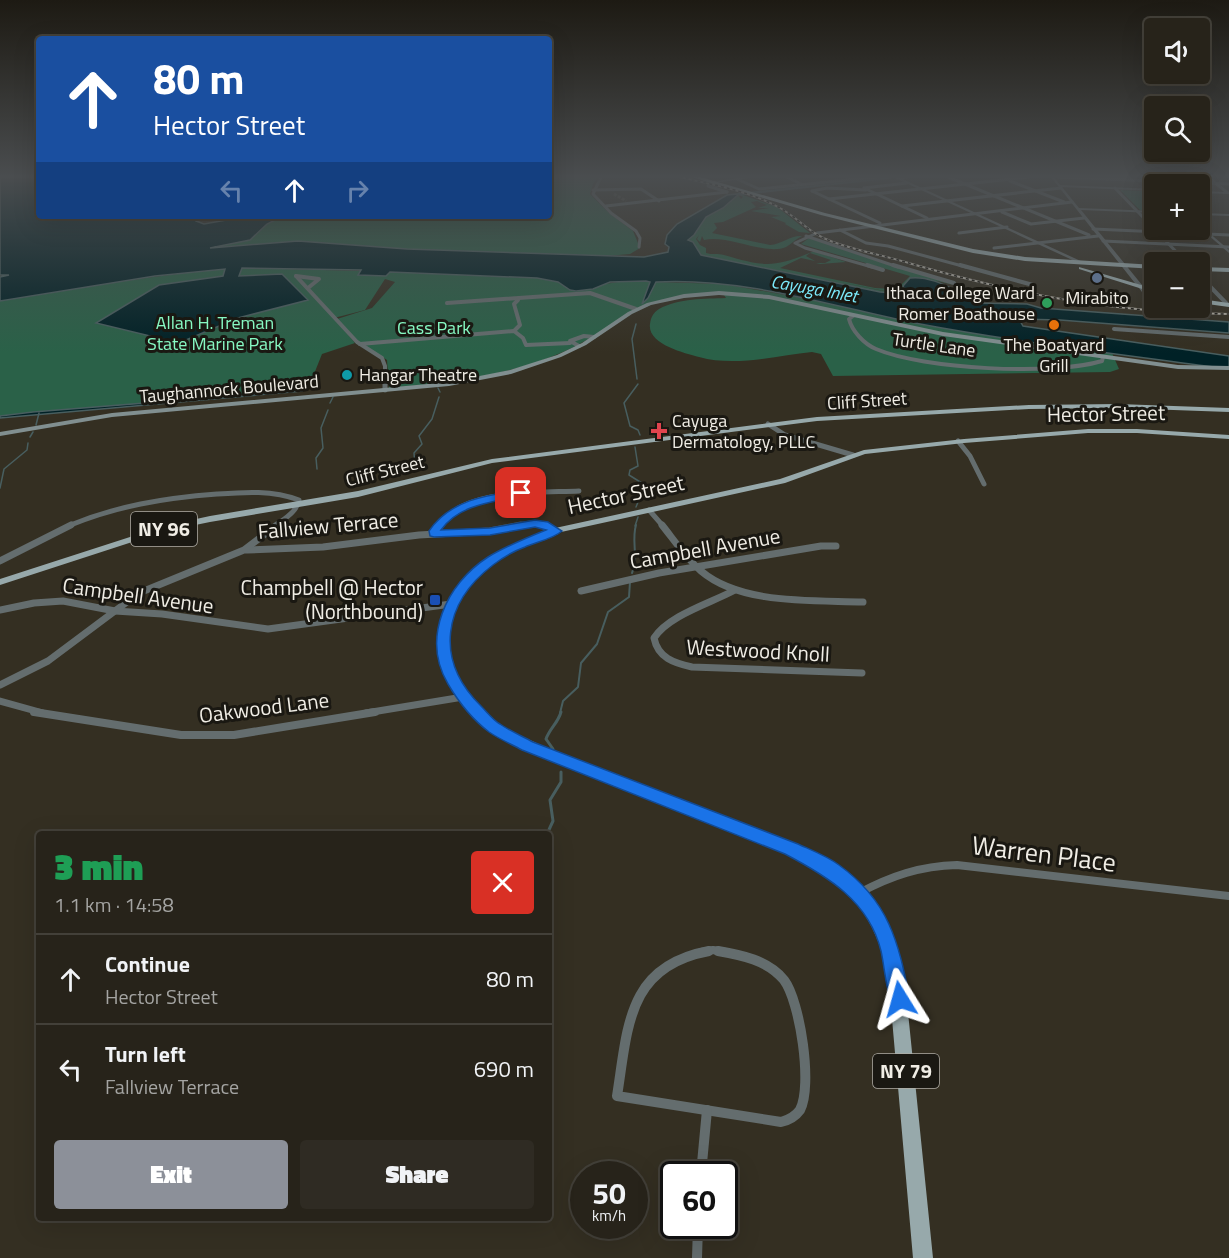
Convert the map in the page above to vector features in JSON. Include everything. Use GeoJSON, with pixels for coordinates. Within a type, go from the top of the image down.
{"type":"FeatureCollection","features":[{"type":"Feature","properties":{"kind":"highway"},"geometry":{"type":"LineString","coordinates":[[911,236],[973,251],[1083,269],[1144,287]]}},
{"type":"Feature","properties":{"kind":"highway"},"geometry":{"type":"LineString","coordinates":[[1025,259],[1144,266]]}},
{"type":"Feature","properties":{"kind":"highway"},"geometry":{"type":"LineString","coordinates":[[1210,269],[1229,270]]}},
{"type":"Feature","properties":{"kind":"highway"},"geometry":{"type":"LineString","coordinates":[[1210,302],[1228,304]]}},
{"type":"Feature","properties":{"kind":"main road","name":"Taughannock Boulevard"},"geometry":{"type":"LineString","coordinates":[[0,434],[102,416],[454,384],[487,378],[542,362],[579,346],[636,309],[675,297],[731,293],[769,297],[937,333],[1103,357],[1204,368],[1229,368]]}},
{"type":"Feature","properties":{"kind":"main road","name":"Cliff Street"},"geometry":{"type":"LineString","coordinates":[[299,504],[374,490],[480,463],[656,441],[768,424],[863,416],[1018,408],[1118,406],[1229,410]]}},
{"type":"Feature","properties":{"kind":"main road","name":"Hector Street"},"geometry":{"type":"LineString","coordinates":[[860,893],[831,869],[799,852],[519,742],[494,728],[463,697],[450,676],[443,650],[444,626],[451,604],[472,576],[490,561],[519,545],[556,531],[783,481],[853,455],[958,441],[1109,430],[1228,438]]}},
{"type":"Feature","properties":{"kind":"main road","name":"NY 96"},"geometry":{"type":"LineString","coordinates":[[0,582],[164,529],[299,504]]}},
{"type":"Feature","properties":{"kind":"main road","name":"NY 79"},"geometry":{"type":"LineString","coordinates":[[860,893],[882,928],[896,973],[922,1258]]}},
{"type":"Feature","properties":{"kind":"street"},"geometry":{"type":"LineString","coordinates":[[639,236],[639,247]]}},
{"type":"Feature","properties":{"kind":"street"},"geometry":{"type":"LineString","coordinates":[[883,270],[795,244],[806,236],[910,271],[954,283]]}},
{"type":"Feature","properties":{"kind":"street"},"geometry":{"type":"LineString","coordinates":[[851,236],[866,243],[888,246],[1033,285]]}},
{"type":"Feature","properties":{"kind":"street"},"geometry":{"type":"LineString","coordinates":[[1026,236],[1083,263]]}},
{"type":"Feature","properties":{"kind":"street"},"geometry":{"type":"LineString","coordinates":[[994,248],[1084,236]]}},
{"type":"Feature","properties":{"kind":"street"},"geometry":{"type":"LineString","coordinates":[[1098,236],[1144,292]]}},
{"type":"Feature","properties":{"kind":"street"},"geometry":{"type":"LineString","coordinates":[[1211,236],[1229,252]]}},
{"type":"Feature","properties":{"kind":"street"},"geometry":{"type":"LineString","coordinates":[[1165,240],[1177,252]]}},
{"type":"Feature","properties":{"kind":"street"},"geometry":{"type":"LineString","coordinates":[[1103,241],[1226,247]]}},
{"type":"Feature","properties":{"kind":"street"},"geometry":{"type":"LineString","coordinates":[[1065,262],[1072,258]]}},
{"type":"Feature","properties":{"kind":"street"},"geometry":{"type":"LineString","coordinates":[[308,288],[319,279],[296,276],[360,344],[384,361],[385,390]]}},
{"type":"Feature","properties":{"kind":"street"},"geometry":{"type":"LineString","coordinates":[[1210,286],[1228,304]]}},
{"type":"Feature","properties":{"kind":"street"},"geometry":{"type":"LineString","coordinates":[[447,303],[518,300],[590,293],[636,309]]}},
{"type":"Feature","properties":{"kind":"street"},"geometry":{"type":"LineString","coordinates":[[360,344],[514,331],[520,325],[514,304],[518,300]]}},
{"type":"Feature","properties":{"kind":"street","name":"Turtle Lane"},"geometry":{"type":"LineString","coordinates":[[852,316],[849,319],[850,323],[866,344],[887,354],[910,359],[971,365],[1058,369],[1093,365],[1103,360],[1103,357]]}},
{"type":"Feature","properties":{"kind":"street"},"geometry":{"type":"LineString","coordinates":[[1114,329],[1229,337]]}},
{"type":"Feature","properties":{"kind":"street"},"geometry":{"type":"LineString","coordinates":[[514,331],[523,338],[526,345],[570,343],[579,346]]}},
{"type":"Feature","properties":{"kind":"street"},"geometry":{"type":"LineString","coordinates":[[570,343],[580,337],[594,337]]}},
{"type":"Feature","properties":{"kind":"street"},"geometry":{"type":"LineString","coordinates":[[768,424],[785,435],[853,455]]}},
{"type":"Feature","properties":{"kind":"street"},"geometry":{"type":"LineString","coordinates":[[958,441],[970,456],[984,484]]}},
{"type":"Feature","properties":{"kind":"street"},"geometry":{"type":"LineString","coordinates":[[434,534],[447,516],[480,500],[521,493],[579,491]]}},
{"type":"Feature","properties":{"kind":"street"},"geometry":{"type":"LineString","coordinates":[[0,561],[65,527],[107,511],[147,501],[259,492],[292,496],[299,500],[299,504],[292,513],[244,550],[145,590],[48,661],[0,685]]}},
{"type":"Feature","properties":{"kind":"street"},"geometry":{"type":"LineString","coordinates":[[649,510],[696,566],[714,581],[735,590],[786,600],[863,602]]}},
{"type":"Feature","properties":{"kind":"street","name":"Fallview Terrace"},"geometry":{"type":"LineString","coordinates":[[244,550],[323,547],[434,534],[490,531],[530,523],[544,525],[556,531]]}},
{"type":"Feature","properties":{"kind":"street","name":"Campbell Avenue"},"geometry":{"type":"LineString","coordinates":[[581,591],[621,580],[696,566],[821,546],[836,546]]}},
{"type":"Feature","properties":{"kind":"street","name":"Westwood Knoll"},"geometry":{"type":"LineString","coordinates":[[735,590],[664,625],[654,638],[658,651],[669,660],[692,668],[862,673]]}},
{"type":"Feature","properties":{"kind":"street","name":"Campbell Avenue"},"geometry":{"type":"LineString","coordinates":[[0,610],[26,604],[63,601],[115,611],[162,614],[268,629],[451,604]]}},
{"type":"Feature","properties":{"kind":"street","name":"Oakwood Lane"},"geometry":{"type":"LineString","coordinates":[[0,701],[30,711],[201,736],[234,735],[463,697]]}},
{"type":"Feature","properties":{"kind":"street","name":"Warren Place"},"geometry":{"type":"LineString","coordinates":[[860,893],[898,873],[937,864],[973,866],[1229,897]]}},
{"type":"Feature","properties":{"kind":"street"},"geometry":{"type":"LineString","coordinates":[[693,952],[734,952],[759,961],[778,974],[799,1007],[802,1025],[803,1105],[798,1114],[790,1120],[781,1122],[707,1110],[617,1096],[630,1017],[639,994],[650,978],[662,967],[693,952]]}},
{"type":"Feature","properties":{"kind":"street"},"geometry":{"type":"LineString","coordinates":[[702,1161],[707,1110]]}},
{"type":"Feature","properties":{"kind":"street"},"geometry":{"type":"LineString","coordinates":[[697,1258],[698,1239]]}},
{"type":"Feature","properties":{"kind":"green space"},"geometry":{"type":"Polygon","coordinates":[[[253,236],[635,236],[640,248],[630,254],[607,256],[407,249],[298,241],[211,248],[253,236]]]}},
{"type":"Feature","properties":{"kind":"green space"},"geometry":{"type":"Polygon","coordinates":[[[690,236],[698,236],[696,239],[706,248],[706,253],[769,264],[779,263],[814,251],[846,262],[816,263],[831,260],[810,253],[806,256],[815,261],[801,258],[780,268],[875,288],[892,289],[885,291],[839,282],[893,293],[897,292],[896,290],[910,276],[801,244],[809,238],[954,285],[937,281],[938,284],[930,279],[905,291],[905,294],[880,292],[701,255],[688,238],[690,236]]]}},
{"type":"Feature","properties":{"kind":"green space"},"geometry":{"type":"Polygon","coordinates":[[[699,236],[725,236],[770,245],[802,236],[786,247],[778,249],[724,240],[704,240],[702,236],[700,242],[697,239],[699,236]]]}},
{"type":"Feature","properties":{"kind":"green space"},"geometry":{"type":"Polygon","coordinates":[[[245,268],[362,271],[359,274],[385,276],[390,272],[537,278],[558,282],[576,291],[624,281],[723,284],[797,297],[947,329],[1112,353],[1119,369],[1110,372],[833,376],[821,354],[812,352],[755,360],[713,360],[676,350],[654,337],[650,324],[653,315],[659,309],[683,301],[726,298],[724,295],[714,295],[683,297],[653,304],[563,352],[521,367],[455,381],[389,388],[387,360],[359,342],[337,319],[372,308],[395,282],[385,279],[365,310],[334,318],[355,343],[322,354],[310,384],[304,389],[0,416],[0,301],[153,277],[245,268]]]}},
{"type":"Feature","properties":{"kind":"water","name":"Cayuga Inlet"},"geometry":{"type":"Polygon","coordinates":[[[0,236],[255,236],[250,240],[210,248],[298,241],[407,249],[644,257],[668,252],[669,247],[665,244],[667,236],[693,236],[688,240],[693,242],[701,255],[880,292],[905,294],[903,286],[910,278],[923,278],[957,291],[956,293],[976,303],[1027,304],[1041,308],[1144,316],[1144,318],[1229,322],[1229,333],[1019,319],[1023,326],[1229,356],[1229,369],[958,331],[789,295],[723,284],[656,282],[648,298],[642,304],[650,282],[610,282],[593,289],[576,291],[558,282],[537,278],[390,272],[386,276],[358,275],[361,270],[242,268],[239,276],[282,274],[308,300],[238,318],[179,343],[96,323],[159,285],[223,276],[225,269],[155,276],[0,301],[0,277],[9,275],[0,275],[0,236]]]}},
{"type":"Feature","properties":{"kind":"water"},"geometry":{"type":"Polygon","coordinates":[[[303,391],[0,418],[0,416],[33,412],[303,391]]]}},
{"type":"Feature","properties":{"kind":"waterway"},"geometry":{"type":"LineString","coordinates":[[636,324],[632,339],[637,379]]}},
{"type":"Feature","properties":{"kind":"waterway"},"geometry":{"type":"LineString","coordinates":[[638,384],[624,403],[630,426],[638,430],[640,435]]}},
{"type":"Feature","properties":{"kind":"waterway"},"geometry":{"type":"LineString","coordinates":[[438,388],[440,392]]}},
{"type":"Feature","properties":{"kind":"waterway"},"geometry":{"type":"LineString","coordinates":[[330,403],[333,397]]}},
{"type":"Feature","properties":{"kind":"waterway"},"geometry":{"type":"LineString","coordinates":[[415,466],[414,453],[422,444],[419,436],[432,419],[439,397]]}},
{"type":"Feature","properties":{"kind":"waterway"},"geometry":{"type":"LineString","coordinates":[[317,469],[316,458],[323,448],[321,428],[328,410]]}},
{"type":"Feature","properties":{"kind":"waterway"},"geometry":{"type":"LineString","coordinates":[[36,425],[39,413]]}},
{"type":"Feature","properties":{"kind":"waterway"},"geometry":{"type":"LineString","coordinates":[[30,437],[33,432]]}},
{"type":"Feature","properties":{"kind":"waterway"},"geometry":{"type":"LineString","coordinates":[[0,488],[4,469],[27,450],[28,443]]}},
{"type":"Feature","properties":{"kind":"waterway"},"geometry":{"type":"LineString","coordinates":[[635,447],[638,466],[630,470],[629,475],[645,485],[636,507]]}},
{"type":"Feature","properties":{"kind":"waterway"},"geometry":{"type":"LineString","coordinates":[[635,526],[638,517]]}},
{"type":"Feature","properties":{"kind":"waterway"},"geometry":{"type":"LineString","coordinates":[[632,573],[635,561],[636,525]]}},
{"type":"Feature","properties":{"kind":"waterway"},"geometry":{"type":"LineString","coordinates":[[560,713],[563,701],[578,687],[581,663],[597,644],[608,612],[629,597],[630,582]]}},
{"type":"Feature","properties":{"kind":"waterway"},"geometry":{"type":"LineString","coordinates":[[553,749],[546,739],[561,712]]}},
{"type":"Feature","properties":{"kind":"waterway"},"geometry":{"type":"LineString","coordinates":[[548,831],[553,821],[550,800],[561,782],[561,772]]}},
{"type":"Feature","properties":{"kind":"railway"},"geometry":{"type":"LineString","coordinates":[[820,236],[852,248],[991,285],[1030,293],[1108,306],[1229,314]]}},
{"type":"Feature","properties":{"kind":"place","name":"Mirabito"},"geometry":{"type":"Point","coordinates":[1097,278]}},
{"type":"Feature","properties":{"kind":"place","name":"Ithaca College Ward Romer Boathouse"},"geometry":{"type":"Point","coordinates":[1047,303]}},
{"type":"Feature","properties":{"kind":"place","name":"The Boatyard Grill"},"geometry":{"type":"Point","coordinates":[1054,325]}},
{"type":"Feature","properties":{"kind":"place","name":"Hangar Theatre"},"geometry":{"type":"Point","coordinates":[347,375]}},
{"type":"Feature","properties":{"kind":"place","name":"Cayuga Dermatology, PLLC"},"geometry":{"type":"Point","coordinates":[659,431]}},
{"type":"Feature","properties":{"kind":"place","name":"Champbell @ Hector (Northbound)"},"geometry":{"type":"Point","coordinates":[435,600]}},
{"type":"Feature","properties":{"kind":"route"},"geometry":{"type":"LineString","coordinates":[[521,493],[480,500],[461,508],[441,521],[434,534],[502,530],[530,523],[544,525],[556,531],[536,537],[490,561],[472,576],[451,604],[444,626],[443,650],[450,676],[457,689],[479,716],[494,728],[527,746],[792,849],[831,869],[860,893],[874,912],[890,948],[900,999]]}},
{"type":"Feature","properties":{"kind":"park label","name":"Cass Park"},"geometry":{"type":"Point","coordinates":[434,328]}},
{"type":"Feature","properties":{"kind":"park label","name":"Allan H. Treman State Marine Park"},"geometry":{"type":"Point","coordinates":[215,333]}}]}
